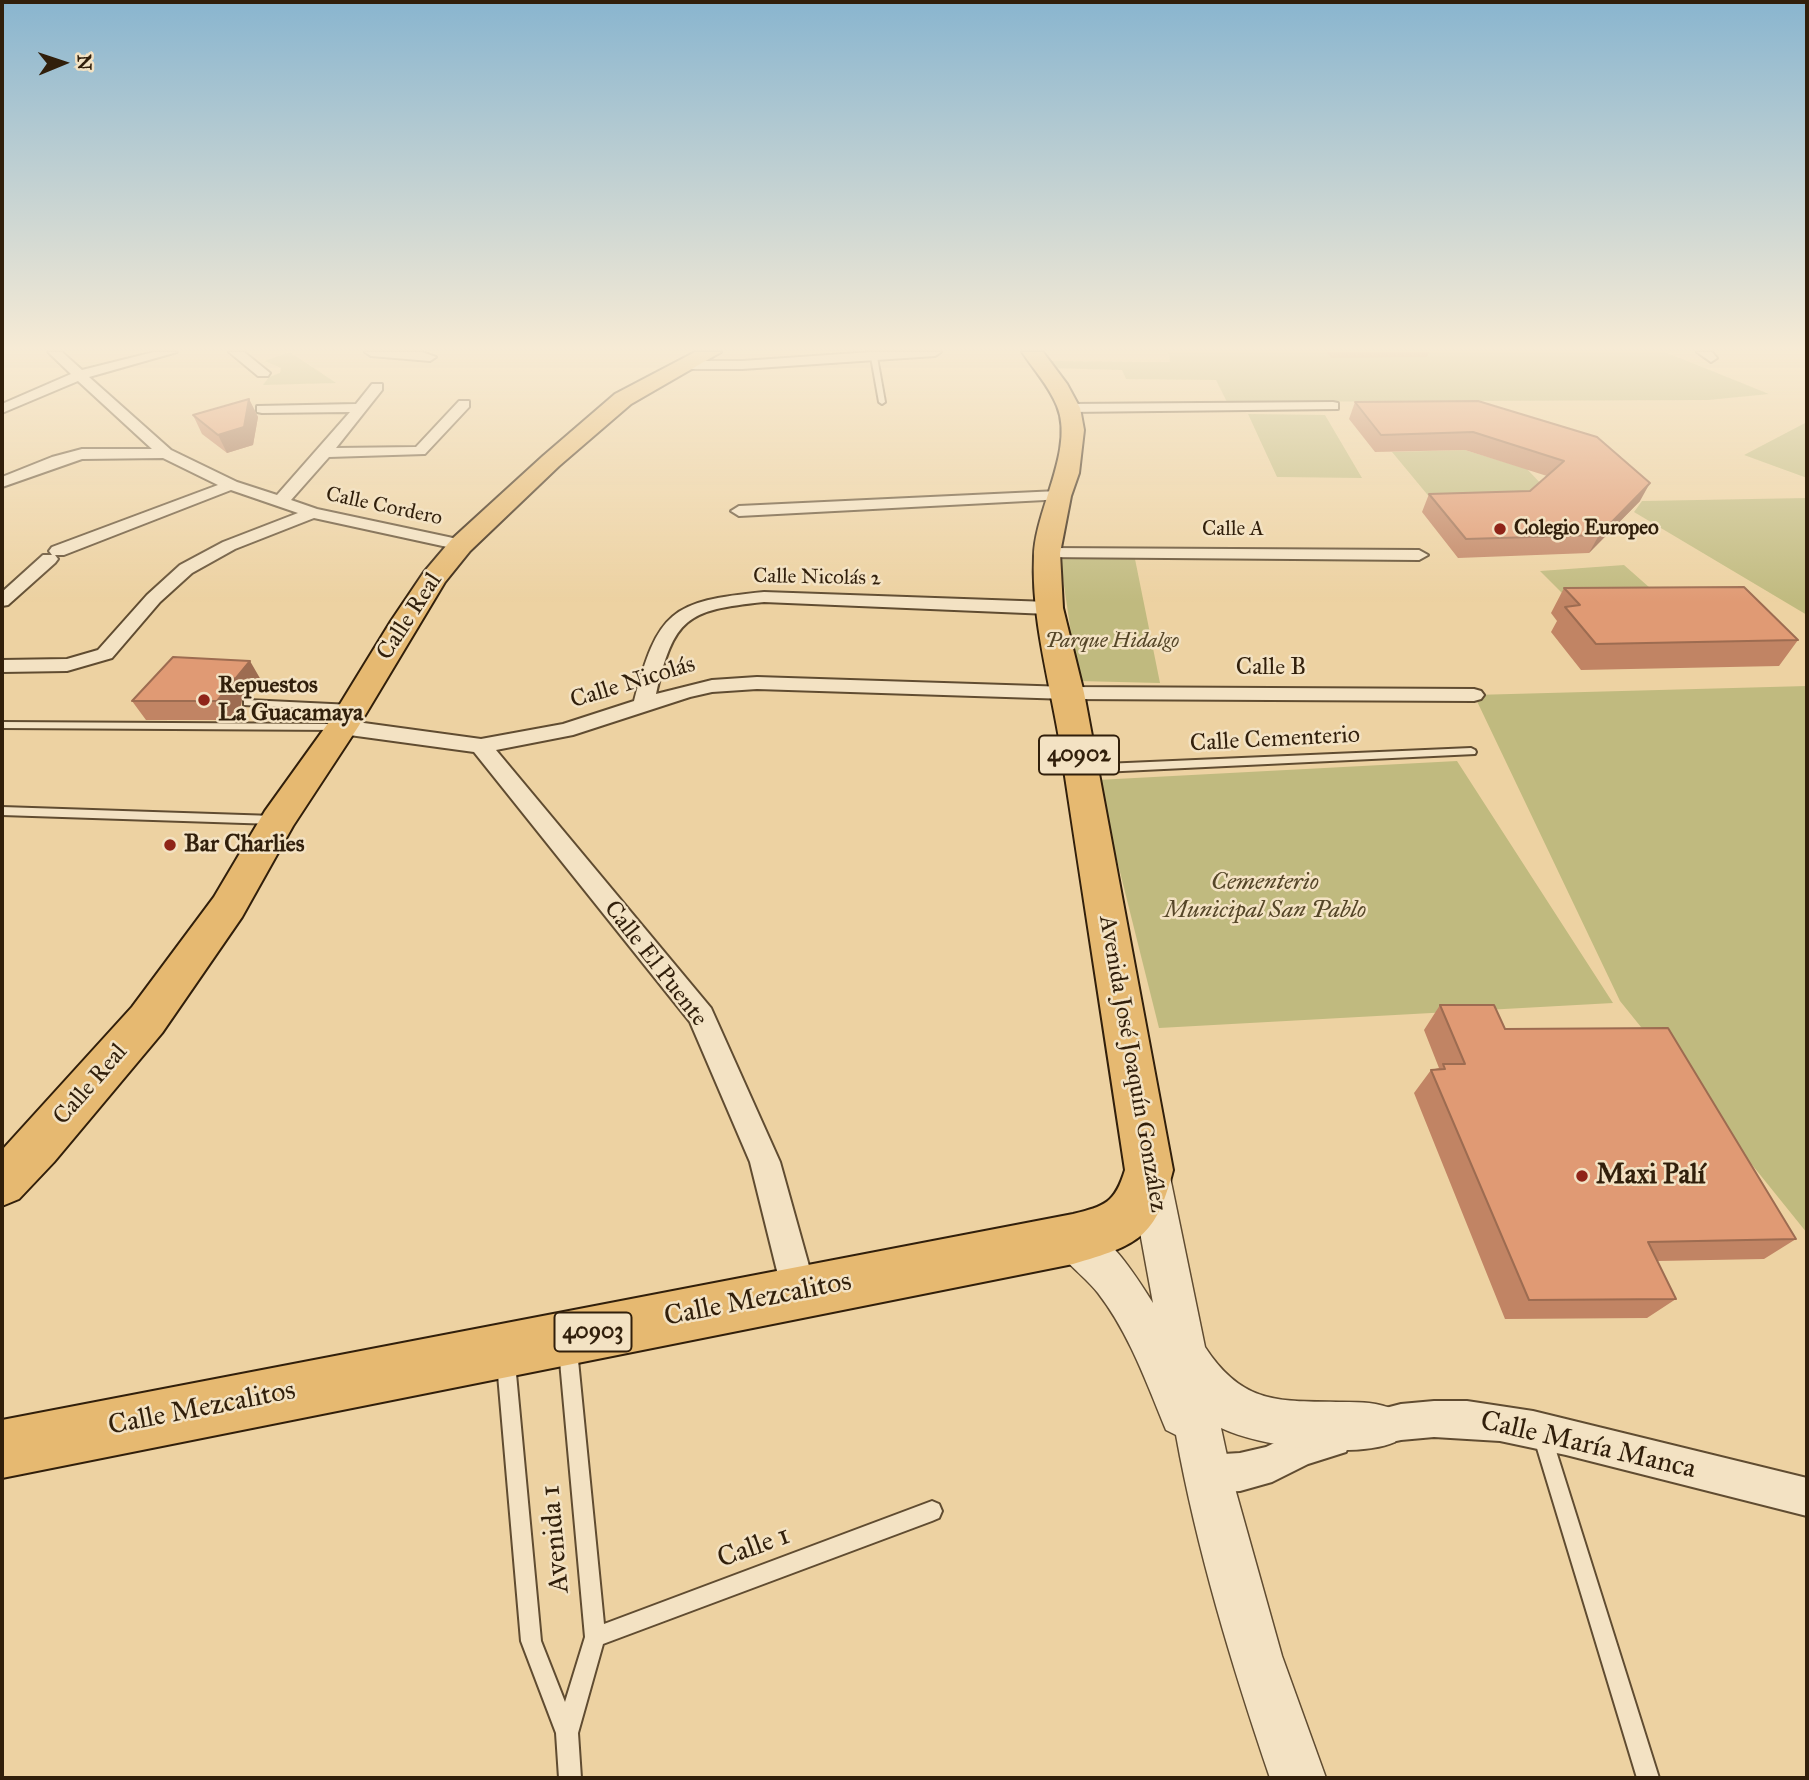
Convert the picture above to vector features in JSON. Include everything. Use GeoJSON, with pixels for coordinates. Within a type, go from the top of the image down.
{"type":"FeatureCollection","features":[{"type":"Feature","properties":{"kind":"main road","name":"Calle Real"},"geometry":{"type":"LineString","coordinates":[[2,1183],[37,1147],[147,1020],[228,907],[278,820],[347,717],[434,578],[461,545],[581,435]]}},
{"type":"Feature","properties":{"kind":"main road","name":"Avenida José Joaquín González"},"geometry":{"type":"LineString","coordinates":[[1072,435],[1067,473],[1058,496],[1047,553],[1049,608],[1068,692],[1149,1170]]}},
{"type":"Feature","properties":{"kind":"main road","name":"Calle Mezcalitos"},"geometry":{"type":"LineString","coordinates":[[2,1448],[1073,1239],[1118,1227],[1141,1201],[1149,1170]]}},
{"type":"Feature","properties":{"kind":"street","name":"Calle Cordero"},"geometry":{"type":"LineString","coordinates":[[146,435],[166,453],[231,485],[313,513],[461,545]]}},
{"type":"Feature","properties":{"kind":"street"},"geometry":{"type":"LineString","coordinates":[[281,502],[339,435]]}},
{"type":"Feature","properties":{"kind":"street"},"geometry":{"type":"LineString","coordinates":[[325,453],[415,452],[424,449],[436,435]]}},
{"type":"Feature","properties":{"kind":"street"},"geometry":{"type":"LineString","coordinates":[[2,482],[57,460],[82,454],[166,453]]}},
{"type":"Feature","properties":{"kind":"street"},"geometry":{"type":"LineString","coordinates":[[2,601],[54,555],[231,485]]}},
{"type":"Feature","properties":{"kind":"street"},"geometry":{"type":"LineString","coordinates":[[739,511],[1058,496]]}},
{"type":"Feature","properties":{"kind":"street"},"geometry":{"type":"LineString","coordinates":[[2,666],[75,666],[91,661],[104,654],[187,567],[313,513]]}},
{"type":"Feature","properties":{"kind":"street","name":"Calle A"},"geometry":{"type":"LineString","coordinates":[[1047,553],[1419,555]]}},
{"type":"Feature","properties":{"kind":"street","name":"Calle Nicolás 2"},"geometry":{"type":"LineString","coordinates":[[644,703],[666,635],[674,624],[687,614],[740,600],[764,597],[1049,608]]}},
{"type":"Feature","properties":{"kind":"street","name":"Calle Nicolás"},"geometry":{"type":"LineString","coordinates":[[347,717],[481,747],[566,730],[644,703],[712,686],[757,683],[1068,692]]}},
{"type":"Feature","properties":{"kind":"street","name":"Calle B"},"geometry":{"type":"LineString","coordinates":[[1068,692],[1474,695]]}},
{"type":"Feature","properties":{"kind":"street","name":"Calle El Puente"},"geometry":{"type":"LineString","coordinates":[[481,747],[701,1016],[765,1162],[799,1291]]}},
{"type":"Feature","properties":{"kind":"street","name":"Avenida José Joaquín González"},"geometry":{"type":"LineString","coordinates":[[1149,1170],[1207,1474],[1256,1656],[1298,1778]]}},
{"type":"Feature","properties":{"kind":"street"},"geometry":{"type":"LineString","coordinates":[[1073,1239],[1113,1278],[1150,1339],[1207,1474]]}},
{"type":"Feature","properties":{"kind":"street"},"geometry":{"type":"LineString","coordinates":[[1184,1355],[1198,1379],[1216,1397],[1245,1415],[1268,1421],[1378,1426]]}},
{"type":"Feature","properties":{"kind":"street","name":"Calle María Manca"},"geometry":{"type":"LineString","coordinates":[[1207,1474],[1240,1472],[1272,1464],[1301,1448],[1378,1426],[1430,1419],[1477,1418],[1541,1431],[1807,1497]]}},
{"type":"Feature","properties":{"kind":"lane"},"geometry":{"type":"LineString","coordinates":[[248,703],[347,717]]}},
{"type":"Feature","properties":{"kind":"lane"},"geometry":{"type":"LineString","coordinates":[[2,725],[347,717]]}},
{"type":"Feature","properties":{"kind":"lane","name":"Calle Cementerio"},"geometry":{"type":"LineString","coordinates":[[1081,769],[1471,752]]}},
{"type":"Feature","properties":{"kind":"lane"},"geometry":{"type":"LineString","coordinates":[[2,811],[278,820]]}},
{"type":"Feature","properties":{"kind":"lane","name":"Avenida 1"},"geometry":{"type":"LineString","coordinates":[[567,1337],[595,1637],[567,1733]]}},
{"type":"Feature","properties":{"kind":"lane","name":"Avenida 1"},"geometry":{"type":"LineString","coordinates":[[505,1349],[531,1641],[567,1733],[570,1778]]}},
{"type":"Feature","properties":{"kind":"lane"},"geometry":{"type":"LineString","coordinates":[[1541,1431],[1648,1778]]}},
{"type":"Feature","properties":{"kind":"lane","name":"Calle 1"},"geometry":{"type":"LineString","coordinates":[[595,1637],[932,1511]]}},
{"type":"Feature","properties":{"kind":"green space"},"geometry":{"type":"Polygon","coordinates":[[[1258,435],[1337,435],[1362,478],[1277,477],[1258,435]]]}},
{"type":"Feature","properties":{"kind":"green space"},"geometry":{"type":"Polygon","coordinates":[[[1782,435],[1807,435],[1807,478],[1744,455],[1782,435]]]}},
{"type":"Feature","properties":{"kind":"green space"},"geometry":{"type":"Polygon","coordinates":[[[1465,450],[1527,469],[1545,488],[1521,509],[1441,511],[1392,452],[1465,450]]]}},
{"type":"Feature","properties":{"kind":"green space"},"geometry":{"type":"Polygon","coordinates":[[[1807,498],[1807,615],[1634,512],[1642,501],[1807,498]]]}},
{"type":"Feature","properties":{"kind":"green space","name":"Parque Hidalgo"},"geometry":{"type":"Polygon","coordinates":[[[1060,558],[1135,559],[1160,683],[1078,681],[1060,558]]]}},
{"type":"Feature","properties":{"kind":"green space"},"geometry":{"type":"Polygon","coordinates":[[[1624,565],[1658,595],[1571,602],[1540,571],[1624,565]]]}},
{"type":"Feature","properties":{"kind":"green space"},"geometry":{"type":"Polygon","coordinates":[[[1807,686],[1807,1233],[1620,1001],[1474,695],[1807,686]]]}},
{"type":"Feature","properties":{"kind":"green space","name":"Cementerio Municipal San Pablo"},"geometry":{"type":"Polygon","coordinates":[[[1457,761],[1613,1003],[1159,1028],[1097,780],[1457,761]]]}},
{"type":"Feature","properties":{"kind":"building"},"geometry":{"type":"Polygon","coordinates":[[[1483,435],[1591,435],[1597,437],[1650,483],[1599,535],[1466,539],[1429,494],[1530,491],[1564,461],[1483,435]]]}},
{"type":"Feature","properties":{"kind":"building"},"geometry":{"type":"Polygon","coordinates":[[[1744,587],[1798,640],[1596,644],[1565,607],[1580,605],[1564,588],[1744,587]]]}},
{"type":"Feature","properties":{"kind":"building"},"geometry":{"type":"Polygon","coordinates":[[[173,657],[250,661],[236,678],[230,680],[230,685],[217,701],[132,701],[173,657]]]}},
{"type":"Feature","properties":{"kind":"building","name":"Maxi Palí"},"geometry":{"type":"Polygon","coordinates":[[[1440,1005],[1494,1005],[1505,1029],[1668,1028],[1796,1239],[1648,1242],[1676,1299],[1529,1300],[1431,1070],[1445,1069],[1443,1064],[1465,1064],[1440,1005]]]}},
{"type":"Feature","properties":{"kind":"place","name":"Colegio Europeo"},"geometry":{"type":"Point","coordinates":[1500,529]}},
{"type":"Feature","properties":{"kind":"place","name":"Repuestos La Guacamaya"},"geometry":{"type":"Point","coordinates":[204,700]}},
{"type":"Feature","properties":{"kind":"place","name":"Bar Charlies"},"geometry":{"type":"Point","coordinates":[170,845]}},
{"type":"Feature","properties":{"kind":"place","name":"Maxi Palí"},"geometry":{"type":"Point","coordinates":[1582,1176]}}]}
